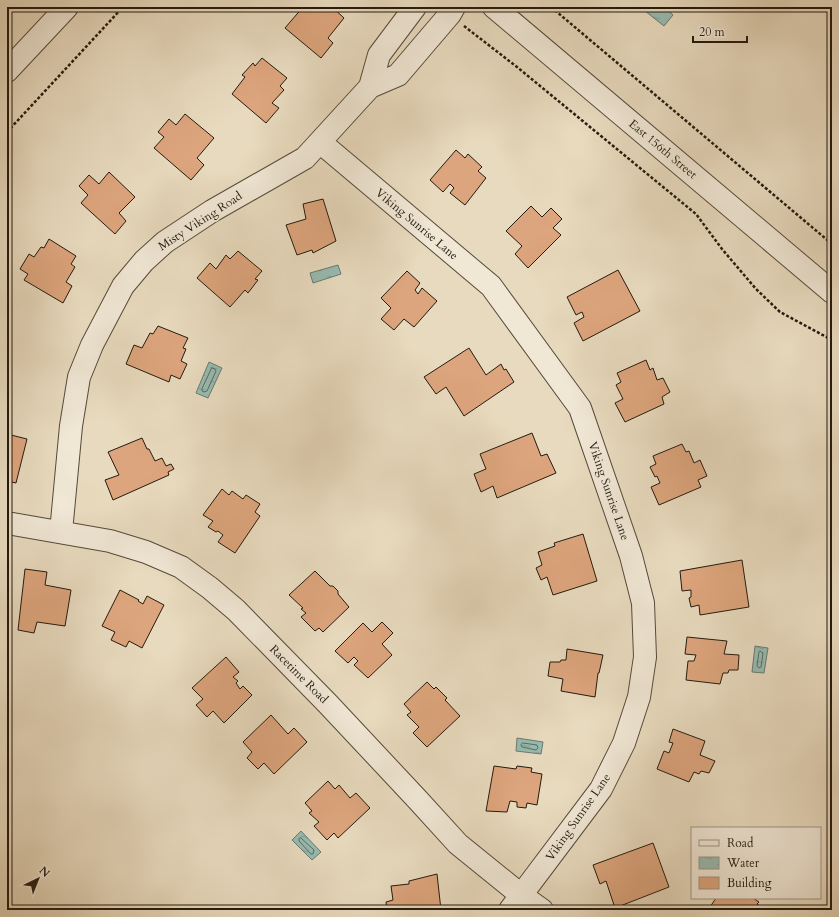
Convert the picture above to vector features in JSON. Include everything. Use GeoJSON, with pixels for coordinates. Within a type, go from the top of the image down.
{"type":"FeatureCollection","features":[{"type":"Feature","properties":{"kind":"street"},"geometry":{"type":"LineString","coordinates":[[7,71],[66,7]]}},
{"type":"Feature","properties":{"kind":"street","name":"Misty Viking Road"},"geometry":{"type":"LineString","coordinates":[[60,532],[71,426],[79,377],[92,345],[123,286],[144,260],[165,242],[212,211],[305,158],[370,87],[379,55],[414,7]]}},
{"type":"Feature","properties":{"kind":"street","name":"East 156th Street"},"geometry":{"type":"LineString","coordinates":[[494,7],[832,292]]}},
{"type":"Feature","properties":{"kind":"street"},"geometry":{"type":"LineString","coordinates":[[370,87],[398,76],[452,11]]}},
{"type":"Feature","properties":{"kind":"street","name":"Viking Sunrise Lane"},"geometry":{"type":"LineString","coordinates":[[320,142],[491,286],[580,408],[632,556],[643,603],[645,657],[637,704],[624,743],[601,788],[516,903]]}},
{"type":"Feature","properties":{"kind":"street","name":"Racetime Road"},"geometry":{"type":"LineString","coordinates":[[7,524],[110,541],[146,552],[181,567],[210,588],[236,610],[328,704],[458,844],[516,903],[542,910]]}},
{"type":"Feature","properties":{"kind":"path"},"geometry":{"type":"LineString","coordinates":[[7,132],[123,7]]}},
{"type":"Feature","properties":{"kind":"path"},"geometry":{"type":"LineString","coordinates":[[551,7],[832,244]]}},
{"type":"Feature","properties":{"kind":"path"},"geometry":{"type":"LineString","coordinates":[[452,11],[696,214],[722,249],[756,289],[780,312],[832,340]]}},
{"type":"Feature","properties":{"kind":"water"},"geometry":{"type":"Polygon","coordinates":[[[640,7],[664,7],[673,15],[664,26],[640,7]]]}},
{"type":"Feature","properties":{"kind":"water"},"geometry":{"type":"Polygon","coordinates":[[[338,265],[341,274],[313,283],[310,273],[338,265]]]}},
{"type":"Feature","properties":{"kind":"water"},"geometry":{"type":"Polygon","coordinates":[[[209,362],[222,368],[208,398],[196,393],[209,362]]]}},
{"type":"Feature","properties":{"kind":"water"},"geometry":{"type":"Polygon","coordinates":[[[755,646],[768,648],[764,673],[752,672],[755,646]]]}},
{"type":"Feature","properties":{"kind":"water"},"geometry":{"type":"Polygon","coordinates":[[[517,738],[543,742],[541,754],[516,751],[517,738]]]}},
{"type":"Feature","properties":{"kind":"water"},"geometry":{"type":"Polygon","coordinates":[[[301,831],[321,852],[312,860],[292,840],[301,831]]]}},
{"type":"Feature","properties":{"kind":"building"},"geometry":{"type":"Polygon","coordinates":[[[303,7],[332,7],[344,18],[328,38],[333,43],[321,58],[285,28],[303,7]]]}},
{"type":"Feature","properties":{"kind":"building"},"geometry":{"type":"Polygon","coordinates":[[[262,58],[287,78],[280,86],[284,90],[272,103],[279,108],[266,123],[232,94],[245,77],[242,75],[253,63],[255,66],[262,58]]]}},
{"type":"Feature","properties":{"kind":"building"},"geometry":{"type":"Polygon","coordinates":[[[185,114],[214,138],[197,158],[204,165],[191,180],[154,148],[164,137],[158,132],[169,119],[176,125],[185,114]]]}},
{"type":"Feature","properties":{"kind":"building"},"geometry":{"type":"Polygon","coordinates":[[[456,150],[465,158],[468,154],[482,167],[478,171],[486,178],[465,205],[450,193],[454,188],[450,184],[443,192],[430,180],[456,150]]]}},
{"type":"Feature","properties":{"kind":"building"},"geometry":{"type":"Polygon","coordinates":[[[109,172],[135,197],[119,213],[126,221],[115,234],[81,203],[88,195],[79,186],[89,175],[99,184],[109,172]]]}},
{"type":"Feature","properties":{"kind":"building"},"geometry":{"type":"Polygon","coordinates":[[[323,199],[336,241],[313,253],[312,250],[297,255],[286,225],[306,219],[303,204],[323,199]]]}},
{"type":"Feature","properties":{"kind":"building"},"geometry":{"type":"Polygon","coordinates":[[[531,206],[542,217],[551,208],[562,219],[553,228],[561,235],[528,268],[515,254],[522,246],[506,231],[531,206]]]}},
{"type":"Feature","properties":{"kind":"building"},"geometry":{"type":"Polygon","coordinates":[[[49,239],[76,256],[71,264],[75,267],[66,282],[72,286],[63,303],[24,280],[28,274],[20,269],[29,254],[34,257],[41,247],[44,248],[49,239]]]}},
{"type":"Feature","properties":{"kind":"building"},"geometry":{"type":"Polygon","coordinates":[[[238,251],[262,271],[255,279],[258,280],[248,293],[245,290],[230,307],[197,278],[210,263],[216,269],[226,255],[230,259],[238,251]]]}},
{"type":"Feature","properties":{"kind":"building"},"geometry":{"type":"Polygon","coordinates":[[[618,270],[640,311],[583,341],[574,323],[584,317],[582,312],[576,315],[567,297],[618,270]]]}},
{"type":"Feature","properties":{"kind":"building"},"geometry":{"type":"Polygon","coordinates":[[[407,271],[420,283],[415,290],[418,294],[422,288],[437,301],[414,327],[404,319],[394,330],[381,319],[391,308],[381,298],[407,271]]]}},
{"type":"Feature","properties":{"kind":"building"},"geometry":{"type":"Polygon","coordinates":[[[158,326],[188,338],[183,348],[186,349],[181,361],[187,364],[180,379],[171,375],[169,382],[126,364],[134,345],[142,348],[150,333],[153,334],[158,326]]]}},
{"type":"Feature","properties":{"kind":"building"},"geometry":{"type":"Polygon","coordinates":[[[469,348],[486,375],[501,364],[514,382],[464,416],[446,387],[436,394],[424,377],[469,348]]]}},
{"type":"Feature","properties":{"kind":"building"},"geometry":{"type":"Polygon","coordinates":[[[646,360],[650,370],[653,368],[657,380],[663,378],[670,392],[662,397],[664,404],[625,422],[615,403],[623,399],[616,385],[621,382],[617,373],[646,360]]]}},
{"type":"Feature","properties":{"kind":"building"},"geometry":{"type":"Polygon","coordinates":[[[532,433],[541,456],[547,454],[556,473],[497,498],[493,486],[481,492],[474,474],[486,469],[480,454],[532,433]]]}},
{"type":"Feature","properties":{"kind":"building"},"geometry":{"type":"Polygon","coordinates":[[[7,434],[27,439],[16,483],[7,481],[7,434]]]}},
{"type":"Feature","properties":{"kind":"building"},"geometry":{"type":"Polygon","coordinates":[[[142,438],[155,461],[162,458],[166,466],[171,464],[174,469],[168,472],[169,475],[113,500],[105,480],[119,475],[108,452],[142,438]]]}},
{"type":"Feature","properties":{"kind":"building"},"geometry":{"type":"Polygon","coordinates":[[[682,444],[686,452],[689,451],[694,463],[700,460],[707,476],[698,480],[701,487],[659,505],[651,487],[660,483],[650,467],[656,464],[653,456],[682,444]]]}},
{"type":"Feature","properties":{"kind":"building"},"geometry":{"type":"Polygon","coordinates":[[[222,489],[229,495],[232,491],[243,499],[246,495],[260,504],[255,512],[260,516],[235,553],[218,542],[223,535],[208,527],[213,521],[203,515],[222,489]]]}},
{"type":"Feature","properties":{"kind":"building"},"geometry":{"type":"Polygon","coordinates":[[[583,534],[597,581],[553,595],[547,577],[541,580],[536,568],[542,565],[538,552],[555,546],[554,543],[583,534]]]}},
{"type":"Feature","properties":{"kind":"building"},"geometry":{"type":"Polygon","coordinates":[[[742,560],[749,607],[700,615],[699,605],[691,607],[689,598],[691,597],[691,590],[682,591],[680,571],[742,560]]]}},
{"type":"Feature","properties":{"kind":"building"},"geometry":{"type":"Polygon","coordinates":[[[25,569],[47,572],[45,585],[71,590],[65,626],[37,622],[34,633],[18,630],[25,569]]]}},
{"type":"Feature","properties":{"kind":"building"},"geometry":{"type":"Polygon","coordinates":[[[315,571],[330,586],[333,586],[338,591],[338,594],[349,607],[323,632],[319,628],[315,631],[301,617],[306,613],[301,609],[303,608],[289,595],[315,571]]]}},
{"type":"Feature","properties":{"kind":"building"},"geometry":{"type":"Polygon","coordinates":[[[120,590],[139,600],[138,601],[143,604],[147,596],[164,605],[142,648],[129,641],[126,647],[111,640],[115,632],[102,626],[120,590]]]}},
{"type":"Feature","properties":{"kind":"building"},"geometry":{"type":"Polygon","coordinates":[[[382,622],[393,633],[382,644],[392,655],[368,678],[354,665],[358,661],[354,657],[348,663],[335,651],[363,623],[372,632],[382,622]]]}},
{"type":"Feature","properties":{"kind":"building"},"geometry":{"type":"Polygon","coordinates":[[[687,637],[727,641],[724,654],[739,655],[738,670],[729,670],[728,673],[723,673],[720,684],[686,680],[688,661],[694,661],[696,655],[685,654],[687,637]]]}},
{"type":"Feature","properties":{"kind":"building"},"geometry":{"type":"Polygon","coordinates":[[[567,649],[603,655],[598,673],[595,697],[561,691],[563,679],[548,676],[550,662],[560,662],[561,660],[566,660],[567,649]]]}},
{"type":"Feature","properties":{"kind":"building"},"geometry":{"type":"Polygon","coordinates":[[[226,657],[239,672],[233,677],[238,681],[236,683],[240,689],[243,686],[252,695],[224,723],[213,711],[207,717],[196,705],[203,699],[192,688],[226,657]]]}},
{"type":"Feature","properties":{"kind":"building"},"geometry":{"type":"Polygon","coordinates":[[[427,682],[434,689],[436,687],[447,698],[445,700],[460,716],[427,747],[413,733],[419,727],[407,715],[411,712],[404,704],[427,682]]]}},
{"type":"Feature","properties":{"kind":"building"},"geometry":{"type":"Polygon","coordinates":[[[271,715],[288,734],[294,728],[307,742],[274,774],[264,763],[258,769],[247,758],[252,752],[243,742],[271,715]]]}},
{"type":"Feature","properties":{"kind":"building"},"geometry":{"type":"Polygon","coordinates":[[[673,729],[705,741],[700,755],[715,761],[709,773],[701,771],[699,774],[694,772],[689,782],[657,769],[664,751],[669,753],[673,743],[669,742],[673,729]]]}},
{"type":"Feature","properties":{"kind":"building"},"geometry":{"type":"Polygon","coordinates":[[[494,766],[516,769],[517,766],[532,768],[531,772],[542,774],[537,805],[527,803],[526,808],[517,807],[517,802],[510,801],[507,812],[486,811],[494,766]]]}},
{"type":"Feature","properties":{"kind":"building"},"geometry":{"type":"Polygon","coordinates":[[[328,781],[335,789],[339,785],[350,798],[356,793],[370,808],[338,838],[334,833],[327,840],[314,826],[319,822],[309,813],[312,811],[305,803],[328,781]]]}},
{"type":"Feature","properties":{"kind":"building"},"geometry":{"type":"Polygon","coordinates":[[[653,843],[669,887],[615,908],[606,881],[600,884],[593,865],[653,843]]]}},
{"type":"Feature","properties":{"kind":"building"},"geometry":{"type":"Polygon","coordinates":[[[437,874],[441,910],[387,910],[386,902],[393,900],[391,886],[409,884],[409,881],[437,874]]]}},
{"type":"Feature","properties":{"kind":"building"},"geometry":{"type":"Polygon","coordinates":[[[715,899],[754,899],[759,902],[757,904],[766,910],[708,910],[715,899]]]}}]}
